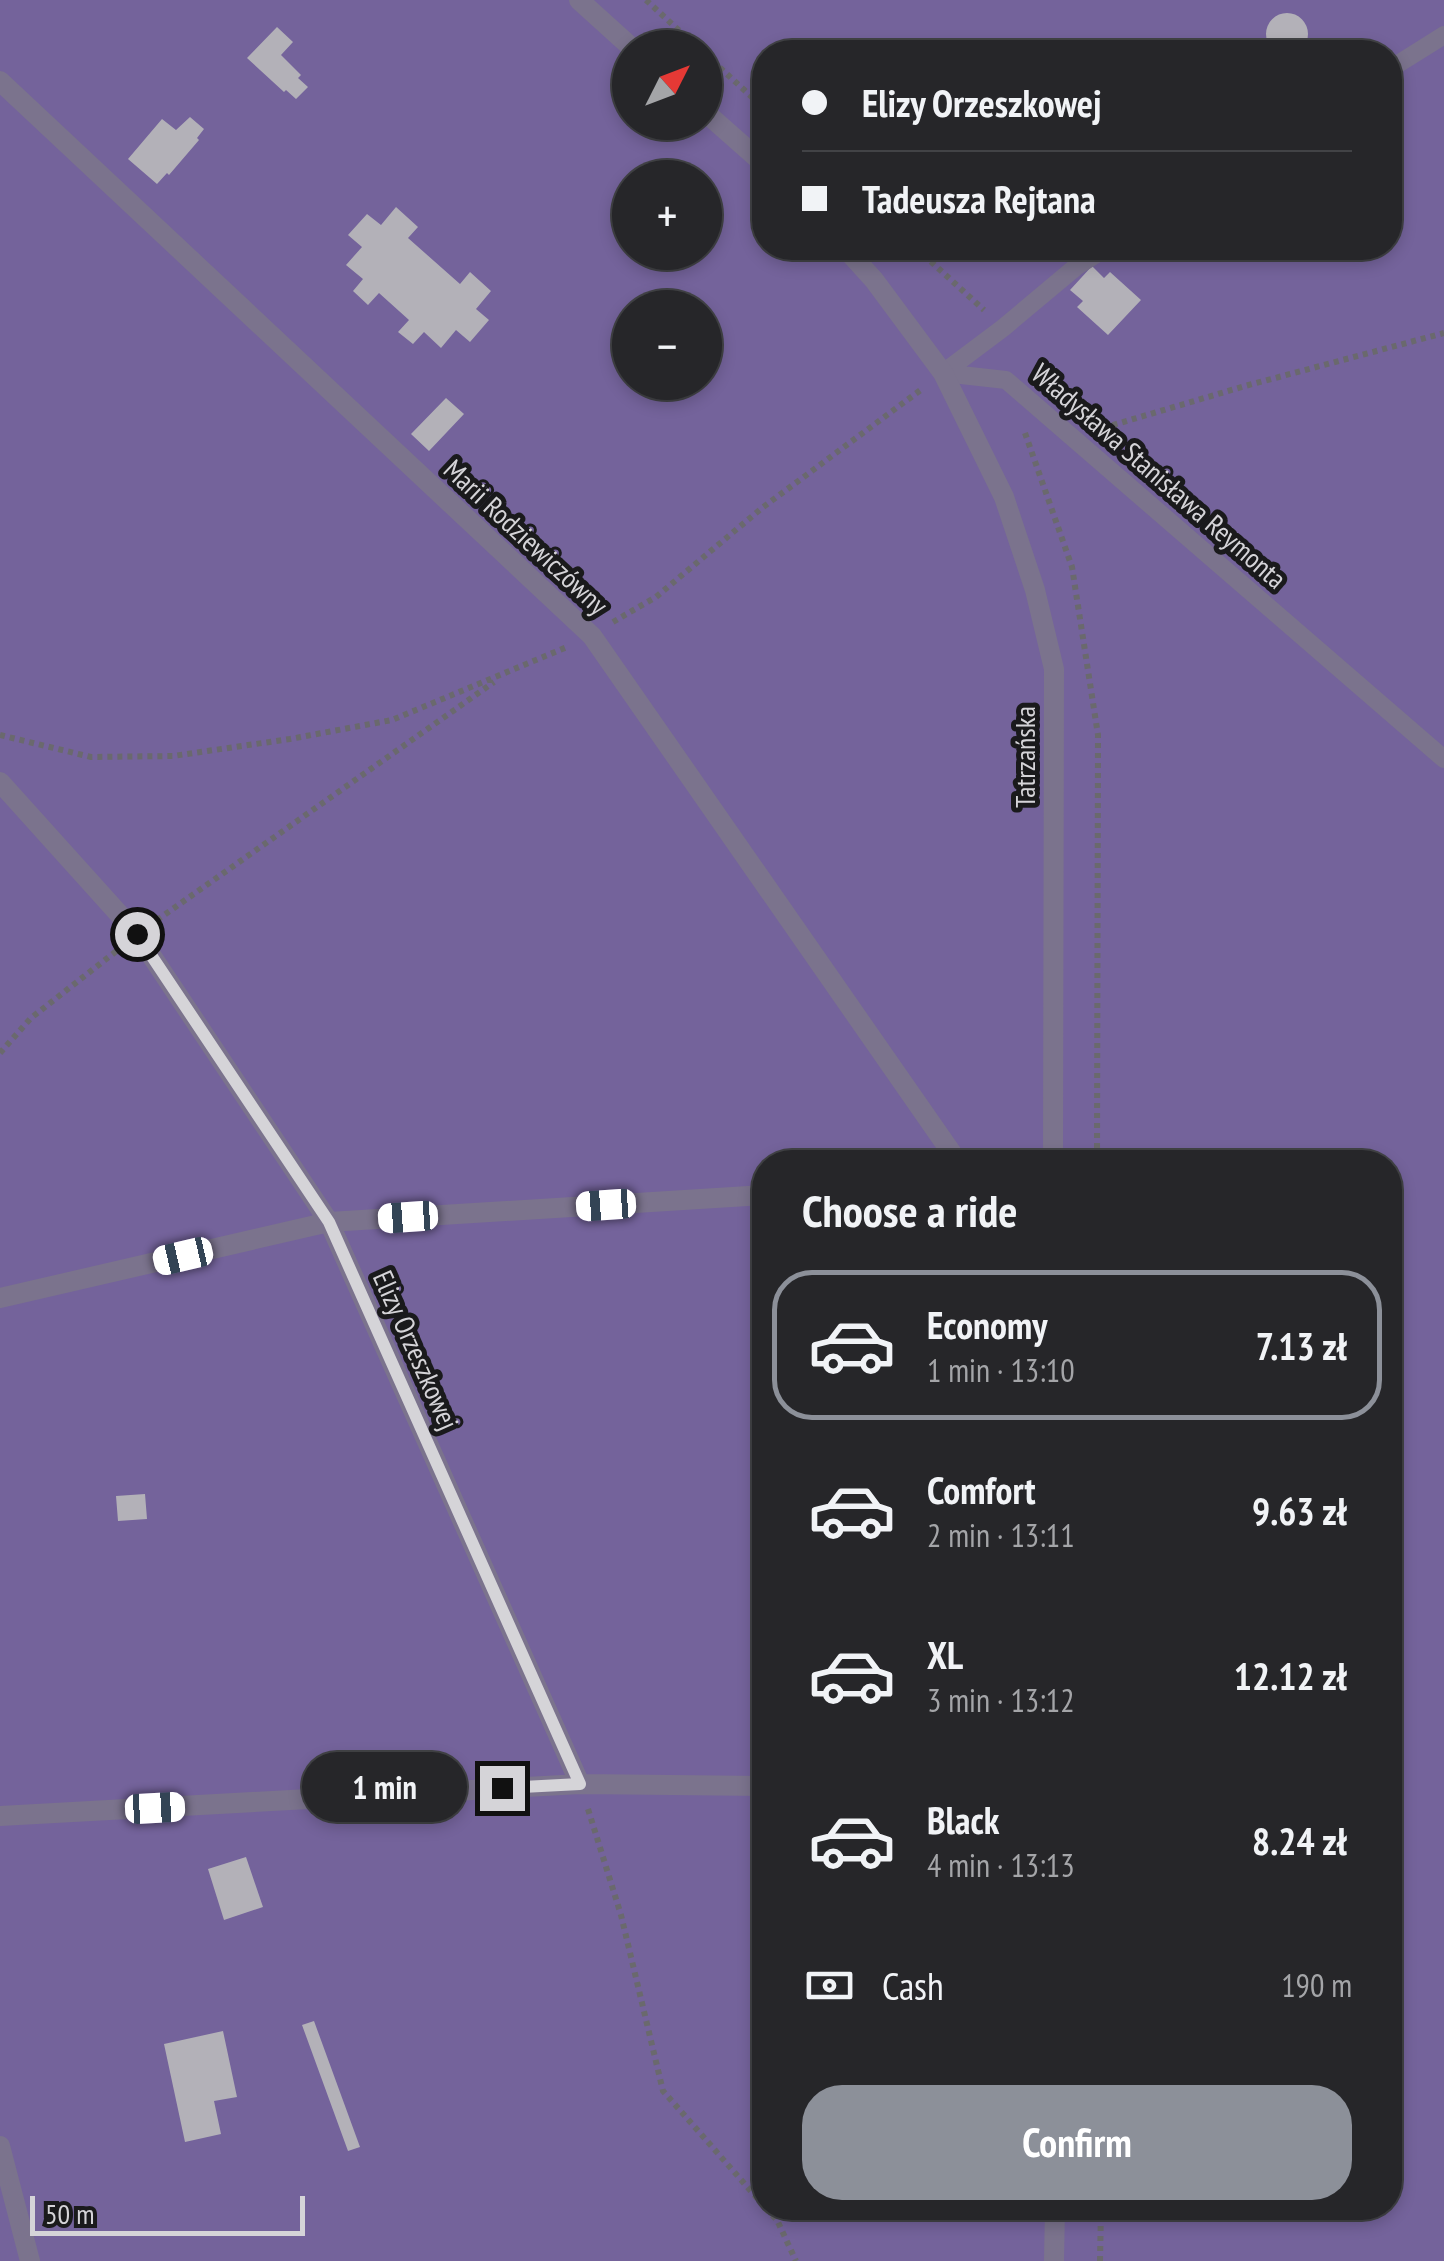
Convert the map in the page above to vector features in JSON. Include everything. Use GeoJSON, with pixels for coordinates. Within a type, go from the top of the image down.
{"type":"FeatureCollection","features":[{"type":"Feature","properties":{"kind":"street"},"geometry":{"type":"LineString","coordinates":[[579,0],[612,30]]}},
{"type":"Feature","properties":{"kind":"street","name":"Marii Rodziewiczówny"},"geometry":{"type":"LineString","coordinates":[[0,80],[592,636],[950,1150]]}},
{"type":"Feature","properties":{"kind":"street"},"geometry":{"type":"LineString","coordinates":[[722,127],[752,154]]}},
{"type":"Feature","properties":{"kind":"street"},"geometry":{"type":"LineString","coordinates":[[856,260],[943,373]]}},
{"type":"Feature","properties":{"kind":"street","name":"Tatrzańska"},"geometry":{"type":"LineString","coordinates":[[943,373],[1004,497],[1035,590],[1054,669],[1053,1150]]}},
{"type":"Feature","properties":{"kind":"street","name":"Elizy Orzeszkowej"},"geometry":{"type":"LineString","coordinates":[[0,782],[137,934],[329,1222],[580,1784]]}},
{"type":"Feature","properties":{"kind":"street"},"geometry":{"type":"LineString","coordinates":[[0,1298],[329,1222],[752,1196]]}},
{"type":"Feature","properties":{"kind":"street"},"geometry":{"type":"LineString","coordinates":[[0,1816],[580,1784],[752,1786]]}},
{"type":"Feature","properties":{"kind":"street"},"geometry":{"type":"LineString","coordinates":[[0,2146],[30,2261]]}},
{"type":"Feature","properties":{"kind":"street"},"geometry":{"type":"LineString","coordinates":[[1054,2261],[1055,2220]]}},
{"type":"Feature","properties":{"kind":"lane"},"geometry":{"type":"LineString","coordinates":[[1402,61],[1444,35]]}},
{"type":"Feature","properties":{"kind":"lane"},"geometry":{"type":"LineString","coordinates":[[943,373],[1087,260]]}},
{"type":"Feature","properties":{"kind":"lane","name":"Władysława Stanisława Reymonta"},"geometry":{"type":"LineString","coordinates":[[943,373],[1006,380],[1444,759]]}},
{"type":"Feature","properties":{"kind":"path"},"geometry":{"type":"LineString","coordinates":[[646,0],[678,30]]}},
{"type":"Feature","properties":{"kind":"path"},"geometry":{"type":"LineString","coordinates":[[722,70],[752,97]]}},
{"type":"Feature","properties":{"kind":"path"},"geometry":{"type":"LineString","coordinates":[[929,260],[1003,328]]}},
{"type":"Feature","properties":{"kind":"path"},"geometry":{"type":"LineString","coordinates":[[1072,436],[1444,333]]}},
{"type":"Feature","properties":{"kind":"path"},"geometry":{"type":"LineString","coordinates":[[0,735],[91,757],[174,756],[290,740],[392,720],[592,636],[656,597],[762,508],[943,373]]}},
{"type":"Feature","properties":{"kind":"path"},"geometry":{"type":"LineString","coordinates":[[0,1054],[31,1018],[137,934],[506,674]]}},
{"type":"Feature","properties":{"kind":"path"},"geometry":{"type":"LineString","coordinates":[[580,1784],[621,1915],[664,2091],[752,2192]]}},
{"type":"Feature","properties":{"kind":"path"},"geometry":{"type":"LineString","coordinates":[[776,2220],[796,2261]]}},
{"type":"Feature","properties":{"kind":"path"},"geometry":{"type":"LineString","coordinates":[[1100,2261],[1101,2220]]}},
{"type":"Feature","properties":{"kind":"shaded area"},"geometry":{"type":"Polygon","coordinates":[[[0,0],[1444,0],[1444,2261],[0,2261],[0,0]]]}},
{"type":"Feature","properties":{"kind":"building"},"geometry":{"type":"Polygon","coordinates":[[[1279,15],[1295,15],[1306,26],[1306,40],[1268,40],[1268,26],[1279,15]]]}},
{"type":"Feature","properties":{"kind":"building"},"geometry":{"type":"Polygon","coordinates":[[[277,27],[293,42],[281,55],[308,87],[296,99],[247,58],[277,27]]]}},
{"type":"Feature","properties":{"kind":"building"},"geometry":{"type":"Polygon","coordinates":[[[190,117],[204,129],[199,140],[157,184],[128,159],[162,119],[176,130],[190,117]]]}},
{"type":"Feature","properties":{"kind":"building"},"geometry":{"type":"Polygon","coordinates":[[[396,207],[418,227],[408,238],[460,284],[470,272],[491,291],[476,309],[489,320],[470,342],[456,330],[441,348],[424,332],[413,344],[398,332],[409,320],[379,293],[368,305],[353,291],[363,279],[346,265],[362,247],[348,235],[367,214],[381,225],[396,207]]]}},
{"type":"Feature","properties":{"kind":"building"},"geometry":{"type":"Polygon","coordinates":[[[1092,266],[1104,278],[1110,272],[1141,300],[1108,335],[1077,307],[1083,301],[1070,290],[1092,266]]]}},
{"type":"Feature","properties":{"kind":"building"},"geometry":{"type":"Polygon","coordinates":[[[446,398],[464,414],[429,451],[411,434],[446,398]]]}},
{"type":"Feature","properties":{"kind":"building"},"geometry":{"type":"Polygon","coordinates":[[[145,1494],[147,1519],[118,1521],[116,1496],[145,1494]]]}},
{"type":"Feature","properties":{"kind":"building"},"geometry":{"type":"Polygon","coordinates":[[[246,1857],[263,1907],[224,1920],[208,1869],[246,1857]]]}},
{"type":"Feature","properties":{"kind":"building"},"geometry":{"type":"Polygon","coordinates":[[[314,2021],[360,2147],[348,2151],[302,2025],[314,2021]]]}},
{"type":"Feature","properties":{"kind":"building"},"geometry":{"type":"Polygon","coordinates":[[[223,2031],[237,2097],[214,2101],[221,2134],[185,2142],[164,2044],[223,2031]]]}},
{"type":"Feature","properties":{"kind":"route"},"geometry":{"type":"LineString","coordinates":[[137,934],[329,1222],[580,1784],[502,1788]]}}]}
